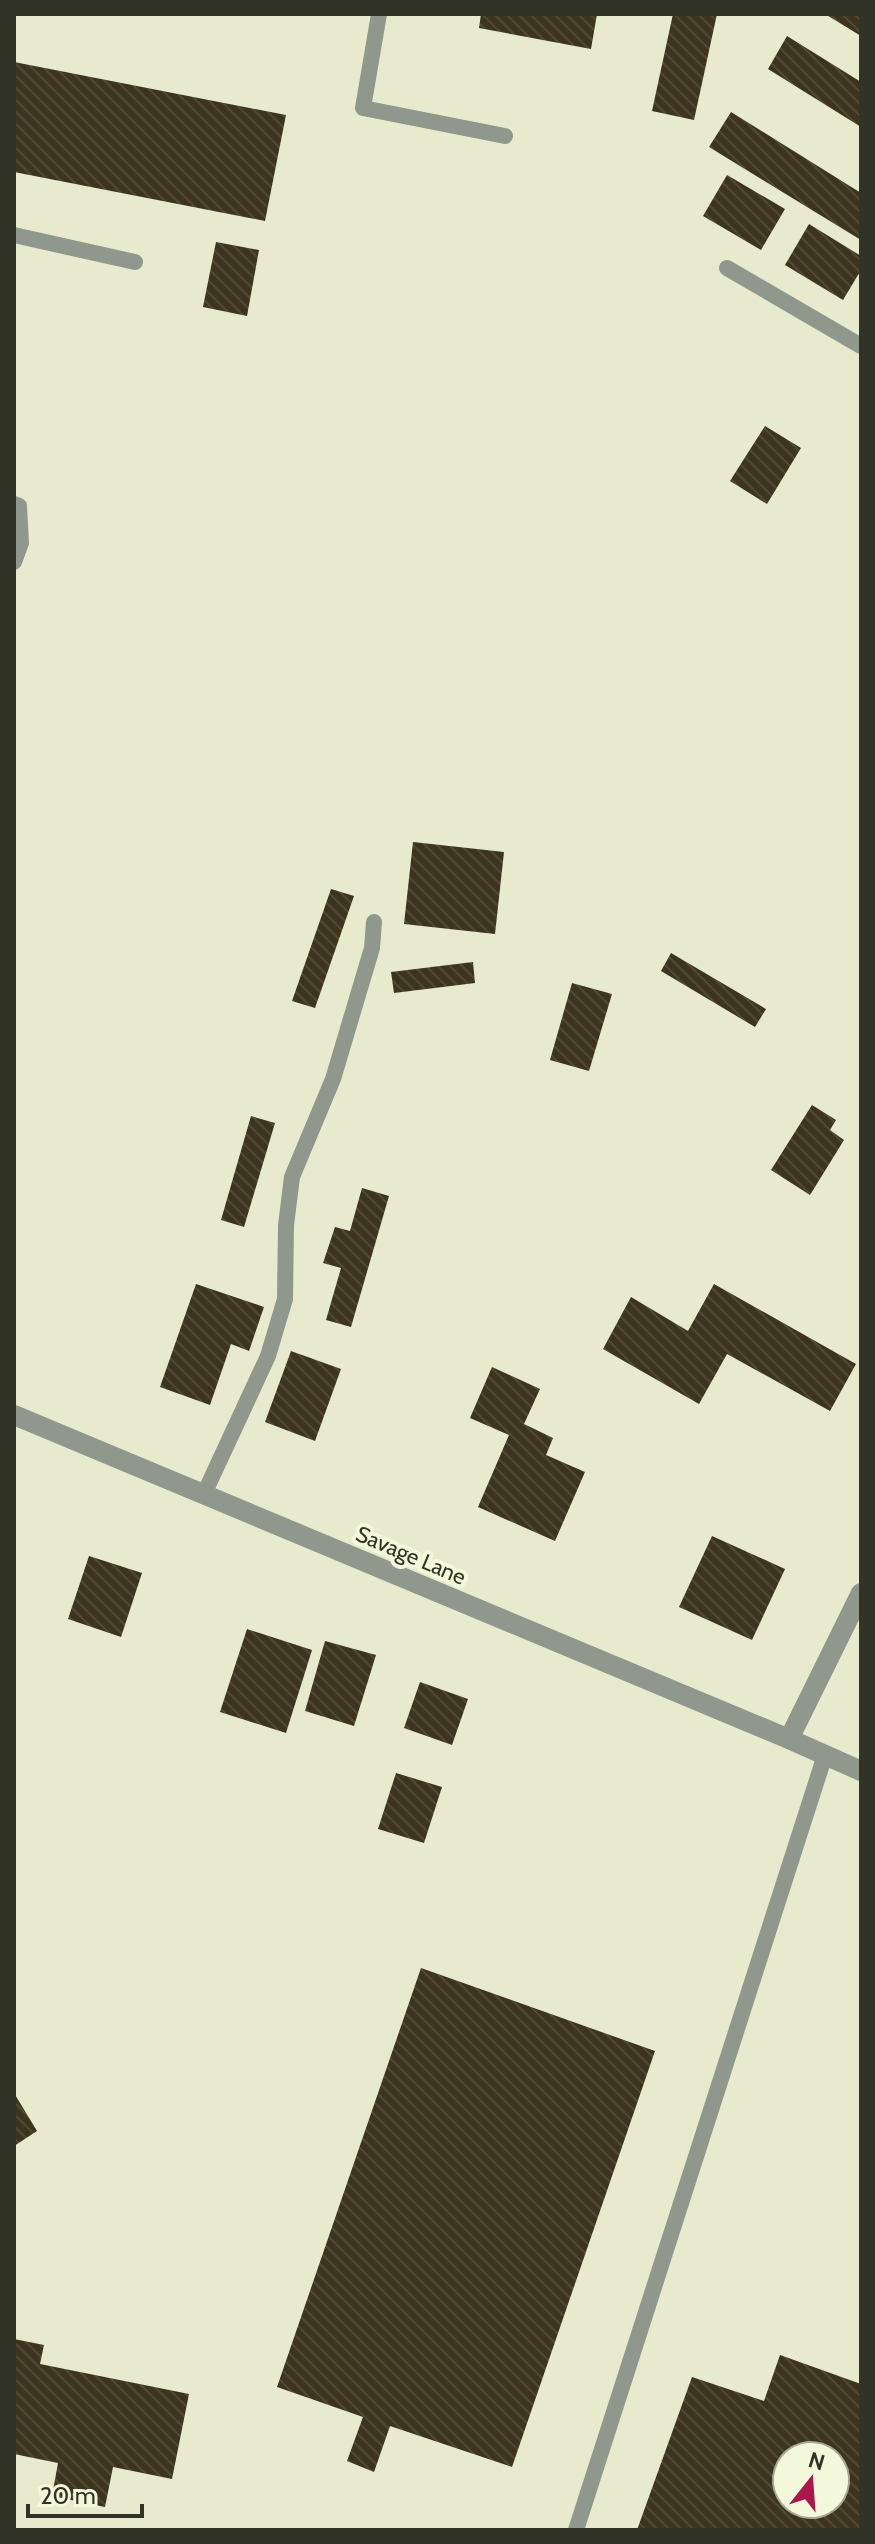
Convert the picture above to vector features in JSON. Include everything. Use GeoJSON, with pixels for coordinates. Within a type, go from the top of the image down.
{"type":"FeatureCollection","features":[{"type":"Feature","properties":{"kind":"street","name":"Savage Lane"},"geometry":{"type":"LineString","coordinates":[[14,1415],[861,1771]]}},
{"type":"Feature","properties":{"kind":"street"},"geometry":{"type":"LineString","coordinates":[[789,1739],[861,1593]]}},
{"type":"Feature","properties":{"kind":"lane"},"geometry":{"type":"LineString","coordinates":[[379,14],[363,108],[505,136]]}},
{"type":"Feature","properties":{"kind":"lane"},"geometry":{"type":"LineString","coordinates":[[14,235],[135,262]]}},
{"type":"Feature","properties":{"kind":"lane"},"geometry":{"type":"LineString","coordinates":[[727,268],[861,346]]}},
{"type":"Feature","properties":{"kind":"lane"},"geometry":{"type":"LineString","coordinates":[[14,504],[19,506],[21,543],[14,562]]}},
{"type":"Feature","properties":{"kind":"lane"},"geometry":{"type":"LineString","coordinates":[[204,1494],[268,1356],[285,1299],[286,1225],[292,1177],[333,1079],[372,948],[374,922]]}},
{"type":"Feature","properties":{"kind":"lane"},"geometry":{"type":"LineString","coordinates":[[576,2530],[825,1755]]}},
{"type":"Feature","properties":{"kind":"building"},"geometry":{"type":"Polygon","coordinates":[[[481,14],[597,14],[591,49],[479,28],[481,14]]]}},
{"type":"Feature","properties":{"kind":"building"},"geometry":{"type":"Polygon","coordinates":[[[673,14],[717,14],[694,120],[652,111],[673,14]]]}},
{"type":"Feature","properties":{"kind":"building"},"geometry":{"type":"Polygon","coordinates":[[[825,14],[861,14],[861,36],[825,14]]]}},
{"type":"Feature","properties":{"kind":"building"},"geometry":{"type":"Polygon","coordinates":[[[787,36],[861,82],[861,127],[768,69],[787,36]]]}},
{"type":"Feature","properties":{"kind":"building"},"geometry":{"type":"Polygon","coordinates":[[[14,62],[286,115],[265,221],[14,172],[14,62]]]}},
{"type":"Feature","properties":{"kind":"building"},"geometry":{"type":"Polygon","coordinates":[[[731,112],[861,193],[861,240],[709,147],[731,112]]]}},
{"type":"Feature","properties":{"kind":"building"},"geometry":{"type":"Polygon","coordinates":[[[727,175],[785,209],[761,250],[703,216],[727,175]]]}},
{"type":"Feature","properties":{"kind":"building"},"geometry":{"type":"Polygon","coordinates":[[[809,224],[861,256],[861,270],[843,300],[785,265],[809,224]]]}},
{"type":"Feature","properties":{"kind":"building"},"geometry":{"type":"Polygon","coordinates":[[[216,242],[259,250],[247,316],[203,307],[216,242]]]}},
{"type":"Feature","properties":{"kind":"building"},"geometry":{"type":"Polygon","coordinates":[[[765,426],[801,448],[767,504],[730,481],[765,426]]]}},
{"type":"Feature","properties":{"kind":"building"},"geometry":{"type":"Polygon","coordinates":[[[413,842],[504,852],[495,934],[404,924],[413,842]]]}},
{"type":"Feature","properties":{"kind":"building"},"geometry":{"type":"Polygon","coordinates":[[[331,889],[354,896],[315,1008],[292,1001],[331,889]]]}},
{"type":"Feature","properties":{"kind":"building"},"geometry":{"type":"Polygon","coordinates":[[[671,953],[766,1009],[755,1027],[661,971],[671,953]]]}},
{"type":"Feature","properties":{"kind":"building"},"geometry":{"type":"Polygon","coordinates":[[[473,962],[475,983],[394,993],[391,972],[473,962]]]}},
{"type":"Feature","properties":{"kind":"building"},"geometry":{"type":"Polygon","coordinates":[[[572,983],[612,994],[589,1071],[550,1060],[572,983]]]}},
{"type":"Feature","properties":{"kind":"building"},"geometry":{"type":"Polygon","coordinates":[[[812,1105],[836,1120],[830,1130],[844,1140],[810,1195],[771,1170],[812,1105]]]}},
{"type":"Feature","properties":{"kind":"building"},"geometry":{"type":"Polygon","coordinates":[[[251,1116],[275,1123],[244,1227],[221,1220],[251,1116]]]}},
{"type":"Feature","properties":{"kind":"building"},"geometry":{"type":"Polygon","coordinates":[[[362,1188],[389,1196],[351,1327],[326,1320],[341,1268],[323,1263],[335,1227],[350,1231],[362,1188]]]}},
{"type":"Feature","properties":{"kind":"building"},"geometry":{"type":"Polygon","coordinates":[[[196,1284],[264,1307],[249,1351],[231,1344],[210,1405],[160,1387],[196,1284]]]}},
{"type":"Feature","properties":{"kind":"building"},"geometry":{"type":"Polygon","coordinates":[[[714,1284],[856,1364],[830,1411],[727,1354],[699,1404],[603,1349],[631,1297],[688,1331],[714,1284]]]}},
{"type":"Feature","properties":{"kind":"building"},"geometry":{"type":"Polygon","coordinates":[[[291,1351],[341,1369],[315,1441],[265,1422],[291,1351]]]}},
{"type":"Feature","properties":{"kind":"building"},"geometry":{"type":"Polygon","coordinates":[[[492,1367],[540,1389],[524,1424],[553,1438],[546,1455],[585,1472],[555,1541],[478,1507],[509,1435],[470,1418],[492,1367]]]}},
{"type":"Feature","properties":{"kind":"building"},"geometry":{"type":"Polygon","coordinates":[[[712,1536],[785,1569],[752,1640],[679,1607],[712,1536]]]}},
{"type":"Feature","properties":{"kind":"building"},"geometry":{"type":"Polygon","coordinates":[[[89,1556],[142,1573],[121,1637],[68,1619],[89,1556]]]}},
{"type":"Feature","properties":{"kind":"building"},"geometry":{"type":"Polygon","coordinates":[[[247,1629],[312,1650],[286,1733],[220,1712],[247,1629]]]}},
{"type":"Feature","properties":{"kind":"building"},"geometry":{"type":"Polygon","coordinates":[[[325,1641],[376,1655],[354,1726],[305,1711],[325,1641]]]}},
{"type":"Feature","properties":{"kind":"building"},"geometry":{"type":"Polygon","coordinates":[[[420,1682],[468,1699],[452,1745],[404,1728],[420,1682]]]}},
{"type":"Feature","properties":{"kind":"building"},"geometry":{"type":"Polygon","coordinates":[[[396,1773],[442,1787],[424,1843],[378,1829],[396,1773]]]}},
{"type":"Feature","properties":{"kind":"building"},"geometry":{"type":"Polygon","coordinates":[[[421,1968],[655,2051],[512,2467],[390,2426],[374,2472],[347,2461],[363,2417],[277,2387],[421,1968]]]}},
{"type":"Feature","properties":{"kind":"building"},"geometry":{"type":"Polygon","coordinates":[[[14,2093],[37,2131],[14,2146],[14,2093]]]}},
{"type":"Feature","properties":{"kind":"building"},"geometry":{"type":"Polygon","coordinates":[[[14,2339],[44,2345],[40,2364],[189,2394],[172,2479],[113,2467],[105,2507],[52,2496],[58,2463],[14,2454],[14,2339]]]}},
{"type":"Feature","properties":{"kind":"building"},"geometry":{"type":"Polygon","coordinates":[[[780,2355],[861,2384],[861,2530],[637,2530],[692,2377],[764,2401],[780,2355]]]}}]}
